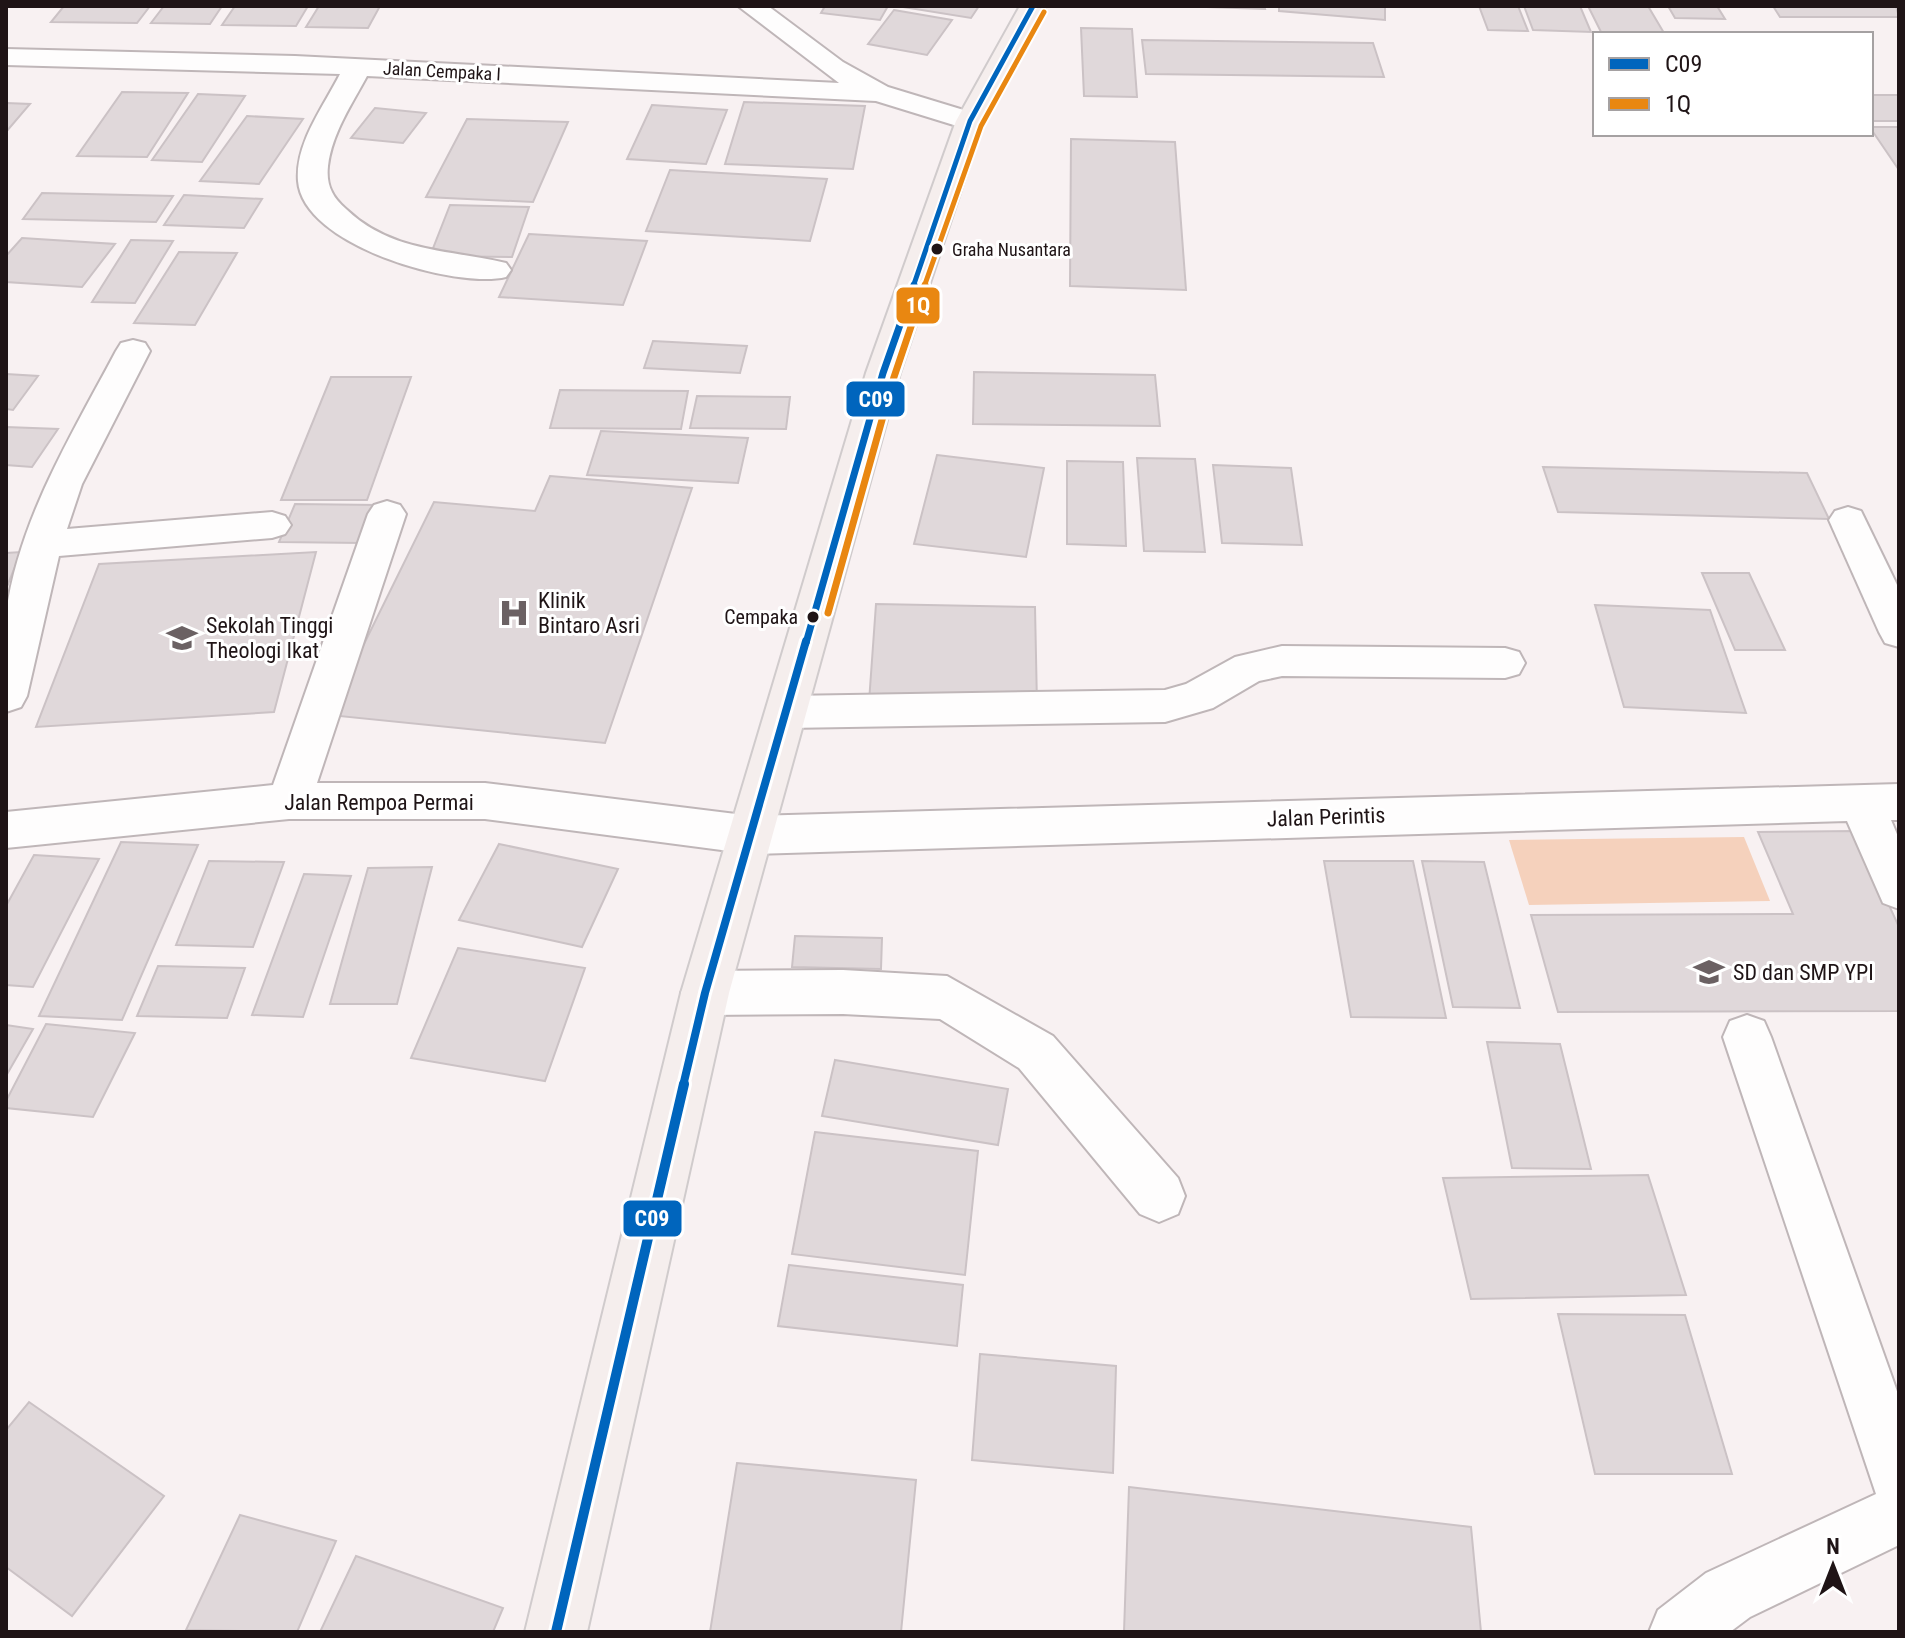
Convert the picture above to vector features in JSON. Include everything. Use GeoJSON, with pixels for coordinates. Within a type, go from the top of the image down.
{"type":"FeatureCollection","features":[{"type":"Feature","properties":{"kind":"main road"},"geometry":{"type":"LineString","coordinates":[[556,1632],[705,993],[883,373],[970,121],[1033,6]]}},
{"type":"Feature","properties":{"kind":"street"},"geometry":{"type":"LineString","coordinates":[[751,6],[833,68],[878,93],[970,121]]}},
{"type":"Feature","properties":{"kind":"street","name":"Jalan Cempaka I"},"geometry":{"type":"LineString","coordinates":[[6,57],[358,67],[878,93]]}},
{"type":"Feature","properties":{"kind":"street"},"geometry":{"type":"LineString","coordinates":[[358,67],[316,159],[313,183],[322,202],[346,229],[380,249],[495,270]]}},
{"type":"Feature","properties":{"kind":"street"},"geometry":{"type":"LineString","coordinates":[[6,696],[43,544],[64,484],[133,351]]}},
{"type":"Feature","properties":{"kind":"street"},"geometry":{"type":"LineString","coordinates":[[289,801],[387,514]]}},
{"type":"Feature","properties":{"kind":"street"},"geometry":{"type":"LineString","coordinates":[[1848,520],[1899,632]]}},
{"type":"Feature","properties":{"kind":"street"},"geometry":{"type":"LineString","coordinates":[[43,544],[272,525]]}},
{"type":"Feature","properties":{"kind":"street"},"geometry":{"type":"LineString","coordinates":[[787,712],[1165,706],[1198,697],[1249,668],[1282,661],[1505,663]]}},
{"type":"Feature","properties":{"kind":"street","name":"Jalan Rempoa Permai"},"geometry":{"type":"LineString","coordinates":[[6,830],[289,801],[485,801],[752,835]]}},
{"type":"Feature","properties":{"kind":"street"},"geometry":{"type":"LineString","coordinates":[[1880,802],[1899,889]]}},
{"type":"Feature","properties":{"kind":"street","name":"Jalan Perintis"},"geometry":{"type":"LineString","coordinates":[[752,835],[1880,802]]}},
{"type":"Feature","properties":{"kind":"street"},"geometry":{"type":"LineString","coordinates":[[705,993],[843,992],[947,998],[1036,1052],[1159,1196]]}},
{"type":"Feature","properties":{"kind":"street"},"geometry":{"type":"LineString","coordinates":[[1747,1037],[1899,1480]]}},
{"type":"Feature","properties":{"kind":"street"},"geometry":{"type":"LineString","coordinates":[[1680,1632],[1728,1595],[1899,1514]]}},
{"type":"Feature","properties":{"kind":"shaded area"},"geometry":{"type":"Polygon","coordinates":[[[1744,837],[1770,901],[1529,905],[1509,840],[1744,837]]]}},
{"type":"Feature","properties":{"kind":"building"},"geometry":{"type":"Polygon","coordinates":[[[64,6],[150,6],[137,23],[51,22],[64,6]]]}},
{"type":"Feature","properties":{"kind":"building"},"geometry":{"type":"Polygon","coordinates":[[[164,6],[222,6],[210,24],[151,23],[164,6]]]}},
{"type":"Feature","properties":{"kind":"building"},"geometry":{"type":"Polygon","coordinates":[[[235,6],[308,6],[296,26],[222,25],[235,6]]]}},
{"type":"Feature","properties":{"kind":"building"},"geometry":{"type":"Polygon","coordinates":[[[319,6],[380,6],[368,28],[306,27],[319,6]]]}},
{"type":"Feature","properties":{"kind":"building"},"geometry":{"type":"Polygon","coordinates":[[[825,6],[888,6],[880,20],[821,13],[825,6]]]}},
{"type":"Feature","properties":{"kind":"building"},"geometry":{"type":"Polygon","coordinates":[[[897,6],[979,6],[971,18],[897,6]]]}},
{"type":"Feature","properties":{"kind":"building"},"geometry":{"type":"Polygon","coordinates":[[[1176,6],[1264,6],[1265,9],[1176,6]]]}},
{"type":"Feature","properties":{"kind":"building"},"geometry":{"type":"Polygon","coordinates":[[[1279,6],[1385,6],[1385,20],[1279,11],[1279,6]]]}},
{"type":"Feature","properties":{"kind":"building"},"geometry":{"type":"Polygon","coordinates":[[[1479,6],[1518,6],[1528,31],[1488,30],[1479,6]]]}},
{"type":"Feature","properties":{"kind":"building"},"geometry":{"type":"Polygon","coordinates":[[[1524,6],[1580,6],[1591,32],[1533,30],[1524,6]]]}},
{"type":"Feature","properties":{"kind":"building"},"geometry":{"type":"Polygon","coordinates":[[[1588,6],[1648,6],[1663,32],[1601,32],[1588,6]]]}},
{"type":"Feature","properties":{"kind":"building"},"geometry":{"type":"Polygon","coordinates":[[[1668,6],[1717,6],[1725,19],[1675,18],[1668,6]]]}},
{"type":"Feature","properties":{"kind":"building"},"geometry":{"type":"Polygon","coordinates":[[[1773,6],[1896,6],[1899,17],[1780,17],[1773,6]]]}},
{"type":"Feature","properties":{"kind":"building"},"geometry":{"type":"Polygon","coordinates":[[[894,10],[952,20],[927,55],[868,44],[894,10]]]}},
{"type":"Feature","properties":{"kind":"building"},"geometry":{"type":"Polygon","coordinates":[[[1081,28],[1132,29],[1137,97],[1084,96],[1081,28]]]}},
{"type":"Feature","properties":{"kind":"building"},"geometry":{"type":"Polygon","coordinates":[[[1142,40],[1373,43],[1384,77],[1146,74],[1142,40]]]}},
{"type":"Feature","properties":{"kind":"building"},"geometry":{"type":"Polygon","coordinates":[[[122,92],[188,93],[147,157],[77,156],[122,92]]]}},
{"type":"Feature","properties":{"kind":"building"},"geometry":{"type":"Polygon","coordinates":[[[198,94],[245,96],[202,162],[152,160],[198,94]]]}},
{"type":"Feature","properties":{"kind":"building"},"geometry":{"type":"Polygon","coordinates":[[[1873,95],[1899,95],[1899,121],[1873,121],[1873,95]]]}},
{"type":"Feature","properties":{"kind":"building"},"geometry":{"type":"Polygon","coordinates":[[[744,102],[865,106],[853,169],[725,164],[744,102]]]}},
{"type":"Feature","properties":{"kind":"building"},"geometry":{"type":"Polygon","coordinates":[[[6,103],[30,104],[6,132],[6,103]]]}},
{"type":"Feature","properties":{"kind":"building"},"geometry":{"type":"Polygon","coordinates":[[[652,105],[727,110],[706,164],[627,159],[652,105]]]}},
{"type":"Feature","properties":{"kind":"building"},"geometry":{"type":"Polygon","coordinates":[[[375,108],[426,113],[403,143],[351,138],[375,108]]]}},
{"type":"Feature","properties":{"kind":"building"},"geometry":{"type":"Polygon","coordinates":[[[247,116],[303,119],[259,184],[200,181],[247,116]]]}},
{"type":"Feature","properties":{"kind":"building"},"geometry":{"type":"Polygon","coordinates":[[[467,119],[568,122],[533,202],[426,197],[467,119]]]}},
{"type":"Feature","properties":{"kind":"building"},"geometry":{"type":"Polygon","coordinates":[[[1873,127],[1899,127],[1899,170],[1873,132],[1873,127]]]}},
{"type":"Feature","properties":{"kind":"building"},"geometry":{"type":"Polygon","coordinates":[[[1071,139],[1175,142],[1186,290],[1070,286],[1071,139]]]}},
{"type":"Feature","properties":{"kind":"building"},"geometry":{"type":"Polygon","coordinates":[[[670,170],[827,179],[810,241],[646,231],[670,170]]]}},
{"type":"Feature","properties":{"kind":"building"},"geometry":{"type":"Polygon","coordinates":[[[42,193],[173,196],[156,222],[23,219],[42,193]]]}},
{"type":"Feature","properties":{"kind":"building"},"geometry":{"type":"Polygon","coordinates":[[[184,195],[262,199],[244,228],[164,225],[184,195]]]}},
{"type":"Feature","properties":{"kind":"building"},"geometry":{"type":"Polygon","coordinates":[[[450,205],[529,207],[512,257],[430,256],[450,205]]]}},
{"type":"Feature","properties":{"kind":"building"},"geometry":{"type":"Polygon","coordinates":[[[529,234],[647,241],[623,305],[499,297],[529,234]]]}},
{"type":"Feature","properties":{"kind":"building"},"geometry":{"type":"Polygon","coordinates":[[[22,238],[115,244],[82,287],[6,282],[6,256],[22,238]]]}},
{"type":"Feature","properties":{"kind":"building"},"geometry":{"type":"Polygon","coordinates":[[[131,240],[173,241],[135,303],[92,302],[131,240]]]}},
{"type":"Feature","properties":{"kind":"building"},"geometry":{"type":"Polygon","coordinates":[[[179,252],[237,253],[195,325],[134,323],[179,252]]]}},
{"type":"Feature","properties":{"kind":"building"},"geometry":{"type":"Polygon","coordinates":[[[653,341],[747,346],[740,373],[644,368],[653,341]]]}},
{"type":"Feature","properties":{"kind":"building"},"geometry":{"type":"Polygon","coordinates":[[[974,372],[1155,375],[1160,426],[973,424],[974,372]]]}},
{"type":"Feature","properties":{"kind":"building"},"geometry":{"type":"Polygon","coordinates":[[[6,374],[38,376],[13,410],[6,409],[6,374]]]}},
{"type":"Feature","properties":{"kind":"building"},"geometry":{"type":"Polygon","coordinates":[[[331,377],[411,377],[367,500],[281,500],[331,377]]]}},
{"type":"Feature","properties":{"kind":"building"},"geometry":{"type":"Polygon","coordinates":[[[560,390],[688,391],[681,429],[550,428],[560,390]]]}},
{"type":"Feature","properties":{"kind":"building"},"geometry":{"type":"Polygon","coordinates":[[[697,396],[790,397],[786,429],[690,428],[697,396]]]}},
{"type":"Feature","properties":{"kind":"building"},"geometry":{"type":"Polygon","coordinates":[[[6,427],[58,429],[32,467],[6,465],[6,427]]]}},
{"type":"Feature","properties":{"kind":"building"},"geometry":{"type":"Polygon","coordinates":[[[601,431],[748,438],[738,483],[587,475],[601,431]]]}},
{"type":"Feature","properties":{"kind":"building"},"geometry":{"type":"Polygon","coordinates":[[[937,455],[1044,468],[1026,557],[914,544],[937,455]]]}},
{"type":"Feature","properties":{"kind":"building"},"geometry":{"type":"Polygon","coordinates":[[[1137,458],[1195,459],[1205,552],[1144,551],[1137,458]]]}},
{"type":"Feature","properties":{"kind":"building"},"geometry":{"type":"Polygon","coordinates":[[[1067,461],[1123,462],[1126,546],[1067,544],[1067,461]]]}},
{"type":"Feature","properties":{"kind":"building"},"geometry":{"type":"Polygon","coordinates":[[[1213,465],[1291,468],[1302,545],[1222,543],[1213,465]]]}},
{"type":"Feature","properties":{"kind":"building"},"geometry":{"type":"Polygon","coordinates":[[[1543,467],[1807,473],[1829,519],[1558,512],[1543,467]]]}},
{"type":"Feature","properties":{"kind":"building","name":"Klinik Bintaro Asri"},"geometry":{"type":"Polygon","coordinates":[[[550,476],[692,488],[605,743],[329,715],[434,502],[535,511],[550,476]]]}},
{"type":"Feature","properties":{"kind":"building"},"geometry":{"type":"Polygon","coordinates":[[[295,504],[377,505],[362,543],[279,542],[295,504]]]}},
{"type":"Feature","properties":{"kind":"building"},"geometry":{"type":"Polygon","coordinates":[[[21,552],[6,589],[6,553],[21,552]]]}},
{"type":"Feature","properties":{"kind":"building","name":"Sekolah Tinggi Theologi Ikat"},"geometry":{"type":"Polygon","coordinates":[[[316,552],[274,712],[36,727],[99,564],[316,552]]]}},
{"type":"Feature","properties":{"kind":"building"},"geometry":{"type":"Polygon","coordinates":[[[1702,573],[1749,573],[1785,650],[1735,650],[1702,573]]]}},
{"type":"Feature","properties":{"kind":"building"},"geometry":{"type":"Polygon","coordinates":[[[876,604],[1035,607],[1037,705],[869,702],[876,604]]]}},
{"type":"Feature","properties":{"kind":"building"},"geometry":{"type":"Polygon","coordinates":[[[1595,605],[1710,610],[1746,713],[1624,707],[1595,605]]]}},
{"type":"Feature","properties":{"kind":"building"},"geometry":{"type":"Polygon","coordinates":[[[1855,831],[1899,927],[1899,1011],[1558,1012],[1531,915],[1793,914],[1758,832],[1855,831]]]}},
{"type":"Feature","properties":{"kind":"building"},"geometry":{"type":"Polygon","coordinates":[[[121,842],[198,845],[122,1020],[39,1016],[121,842]]]}},
{"type":"Feature","properties":{"kind":"building"},"geometry":{"type":"Polygon","coordinates":[[[499,844],[618,869],[582,947],[459,920],[499,844]]]}},
{"type":"Feature","properties":{"kind":"building"},"geometry":{"type":"Polygon","coordinates":[[[34,855],[99,859],[33,987],[6,985],[6,906],[34,855]]]}},
{"type":"Feature","properties":{"kind":"building"},"geometry":{"type":"Polygon","coordinates":[[[209,861],[284,862],[253,947],[176,945],[209,861]]]}},
{"type":"Feature","properties":{"kind":"building"},"geometry":{"type":"Polygon","coordinates":[[[1324,861],[1413,861],[1446,1018],[1351,1017],[1324,861]]]}},
{"type":"Feature","properties":{"kind":"building"},"geometry":{"type":"Polygon","coordinates":[[[1422,861],[1484,862],[1520,1008],[1453,1007],[1422,861]]]}},
{"type":"Feature","properties":{"kind":"building"},"geometry":{"type":"Polygon","coordinates":[[[432,867],[397,1004],[330,1004],[368,868],[432,867]]]}},
{"type":"Feature","properties":{"kind":"building"},"geometry":{"type":"Polygon","coordinates":[[[304,874],[351,876],[303,1017],[252,1015],[304,874]]]}},
{"type":"Feature","properties":{"kind":"building"},"geometry":{"type":"Polygon","coordinates":[[[795,936],[882,938],[881,969],[792,967],[795,936]]]}},
{"type":"Feature","properties":{"kind":"building"},"geometry":{"type":"Polygon","coordinates":[[[458,948],[585,968],[545,1081],[411,1058],[458,948]]]}},
{"type":"Feature","properties":{"kind":"building"},"geometry":{"type":"Polygon","coordinates":[[[158,966],[245,968],[227,1018],[137,1016],[158,966]]]}},
{"type":"Feature","properties":{"kind":"building"},"geometry":{"type":"Polygon","coordinates":[[[46,1024],[135,1033],[93,1117],[6,1108],[6,1101],[46,1024]]]}},
{"type":"Feature","properties":{"kind":"building"},"geometry":{"type":"Polygon","coordinates":[[[6,1025],[33,1029],[6,1076],[6,1025]]]}},
{"type":"Feature","properties":{"kind":"building"},"geometry":{"type":"Polygon","coordinates":[[[1487,1042],[1560,1044],[1591,1169],[1512,1168],[1487,1042]]]}},
{"type":"Feature","properties":{"kind":"building"},"geometry":{"type":"Polygon","coordinates":[[[835,1060],[1008,1089],[998,1145],[822,1116],[835,1060]]]}},
{"type":"Feature","properties":{"kind":"building"},"geometry":{"type":"Polygon","coordinates":[[[815,1132],[978,1151],[965,1275],[792,1254],[815,1132]]]}},
{"type":"Feature","properties":{"kind":"building"},"geometry":{"type":"Polygon","coordinates":[[[1648,1175],[1686,1295],[1471,1299],[1443,1178],[1648,1175]]]}},
{"type":"Feature","properties":{"kind":"building"},"geometry":{"type":"Polygon","coordinates":[[[789,1265],[963,1285],[957,1346],[778,1326],[789,1265]]]}},
{"type":"Feature","properties":{"kind":"building"},"geometry":{"type":"Polygon","coordinates":[[[1558,1314],[1685,1315],[1732,1474],[1595,1474],[1558,1314]]]}},
{"type":"Feature","properties":{"kind":"building"},"geometry":{"type":"Polygon","coordinates":[[[980,1354],[1116,1366],[1113,1473],[972,1460],[980,1354]]]}},
{"type":"Feature","properties":{"kind":"building"},"geometry":{"type":"Polygon","coordinates":[[[29,1402],[164,1496],[72,1616],[6,1567],[6,1430],[29,1402]]]}},
{"type":"Feature","properties":{"kind":"building"},"geometry":{"type":"Polygon","coordinates":[[[737,1463],[916,1480],[901,1632],[710,1632],[737,1463]]]}},
{"type":"Feature","properties":{"kind":"building"},"geometry":{"type":"Polygon","coordinates":[[[1129,1487],[1471,1527],[1481,1632],[1124,1632],[1129,1487]]]}},
{"type":"Feature","properties":{"kind":"building"},"geometry":{"type":"Polygon","coordinates":[[[240,1515],[336,1541],[297,1632],[186,1630],[240,1515]]]}},
{"type":"Feature","properties":{"kind":"building"},"geometry":{"type":"Polygon","coordinates":[[[356,1556],[503,1608],[493,1632],[320,1632],[356,1556]]]}},
{"type":"Feature","properties":{"kind":"transit line","name":"C09"},"geometry":{"type":"LineString","coordinates":[[556,1632],[705,993],[883,373],[970,121],[1033,6]]}},
{"type":"Feature","properties":{"kind":"transit line","name":"1Q"},"geometry":{"type":"LineString","coordinates":[[828,613],[894,377],[965,165],[981,126],[1044,12]]}},
{"type":"Feature","properties":{"kind":"place","name":"Graha Nusantara"},"geometry":{"type":"Point","coordinates":[937,249]}},
{"type":"Feature","properties":{"kind":"place","name":"Klinik Bintaro Asri"},"geometry":{"type":"Point","coordinates":[514,613]}},
{"type":"Feature","properties":{"kind":"place","name":"Cempaka"},"geometry":{"type":"Point","coordinates":[813,617]}},
{"type":"Feature","properties":{"kind":"place","name":"Sekolah Tinggi Theologi Ikat"},"geometry":{"type":"Point","coordinates":[182,638]}},
{"type":"Feature","properties":{"kind":"place","name":"SD dan SMP YPI"},"geometry":{"type":"Point","coordinates":[1709,972]}}]}
